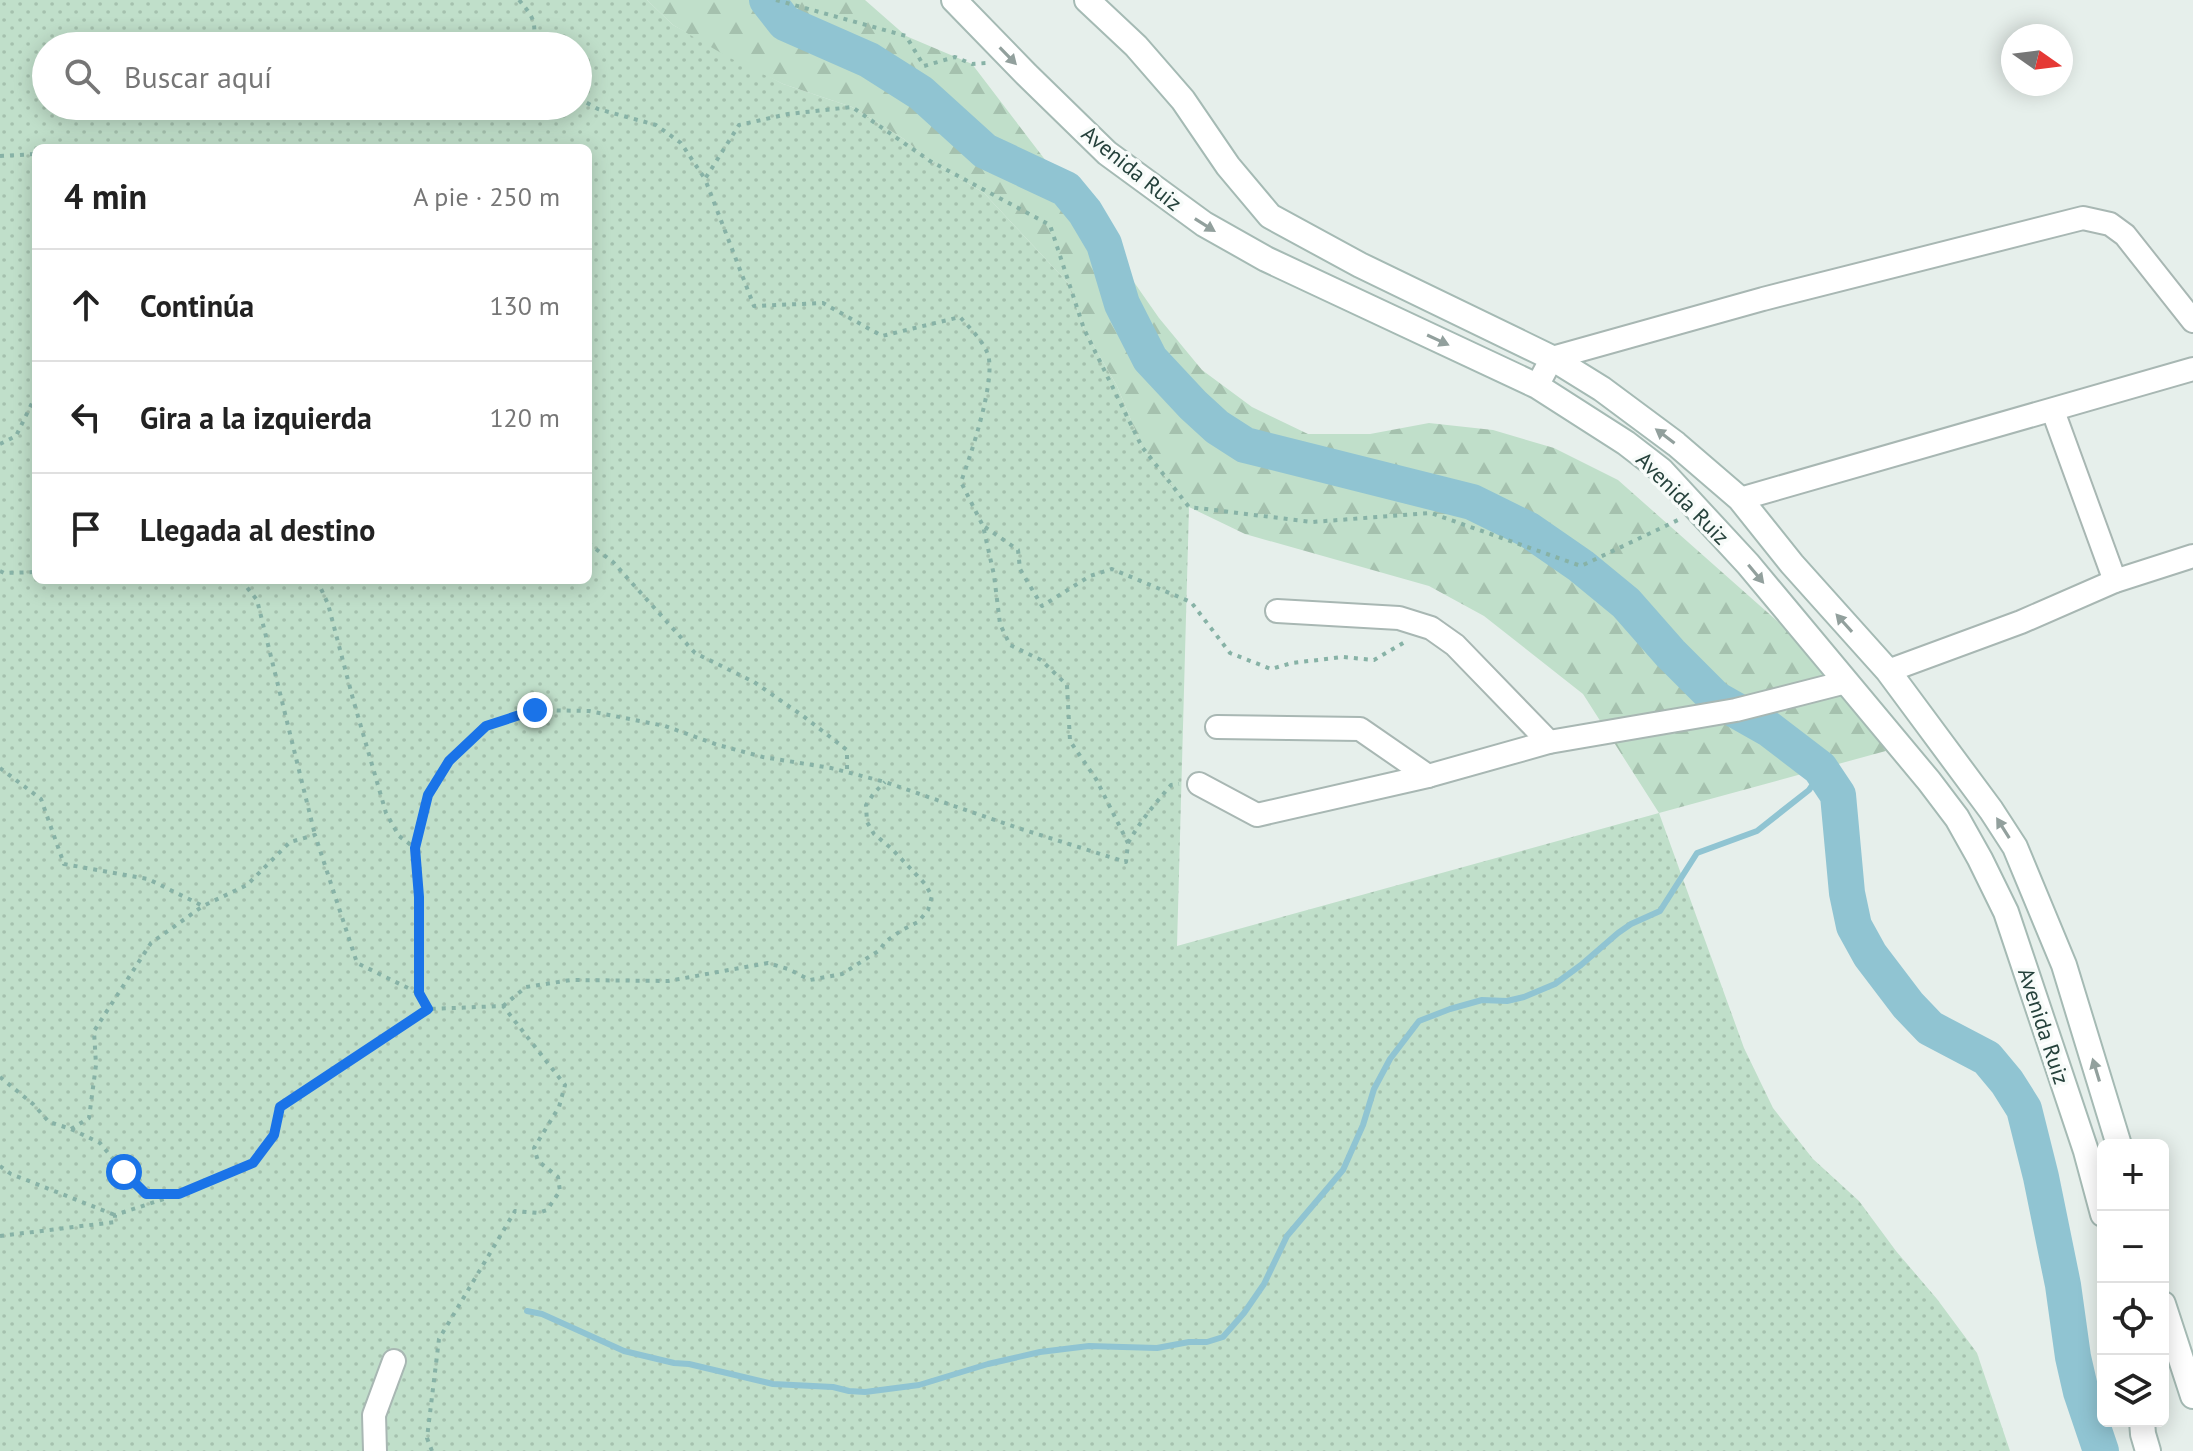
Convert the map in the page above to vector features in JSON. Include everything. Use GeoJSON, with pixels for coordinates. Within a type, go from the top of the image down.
{"type":"FeatureCollection","features":[{"type":"Feature","properties":{"kind":"street","name":"Avenida Ruiz"},"geometry":{"type":"LineString","coordinates":[[954,0],[1107,153],[1204,224],[1266,259],[1537,386],[1626,443],[1661,470],[1748,564],[1957,818],[2006,912],[2103,1139]]}},
{"type":"Feature","properties":{"kind":"street","name":"Avenida Ruiz"},"geometry":{"type":"LineString","coordinates":[[1087,0],[1136,46],[1183,100],[1228,166],[1270,216],[1360,265],[1552,358],[1614,398],[1676,444],[1740,499],[1792,564],[1888,671],[2015,847],[2064,965],[2104,1139]]}},
{"type":"Feature","properties":{"kind":"street"},"geometry":{"type":"LineString","coordinates":[[1537,386],[1552,358],[1763,299],[2083,218],[2110,224],[2125,235],[2193,321]]}},
{"type":"Feature","properties":{"kind":"street"},"geometry":{"type":"LineString","coordinates":[[1740,499],[2193,369]]}},
{"type":"Feature","properties":{"kind":"street"},"geometry":{"type":"LineString","coordinates":[[2053,411],[2115,581]]}},
{"type":"Feature","properties":{"kind":"street"},"geometry":{"type":"LineString","coordinates":[[1888,671],[2021,622],[2115,581],[2193,556]]}},
{"type":"Feature","properties":{"kind":"street"},"geometry":{"type":"LineString","coordinates":[[1277,611],[1399,618],[1431,628],[1455,645],[1549,742]]}},
{"type":"Feature","properties":{"kind":"street"},"geometry":{"type":"LineString","coordinates":[[1199,784],[1257,815],[1428,776],[1549,742],[1736,710],[1846,682]]}},
{"type":"Feature","properties":{"kind":"street"},"geometry":{"type":"LineString","coordinates":[[1217,727],[1360,729],[1428,776]]}},
{"type":"Feature","properties":{"kind":"street"},"geometry":{"type":"LineString","coordinates":[[2169,1322],[2193,1396]]}},
{"type":"Feature","properties":{"kind":"street"},"geometry":{"type":"LineString","coordinates":[[375,1451],[374,1415],[394,1361]]}},
{"type":"Feature","properties":{"kind":"street"},"geometry":{"type":"LineString","coordinates":[[2142,1427],[2148,1451]]}},
{"type":"Feature","properties":{"kind":"path"},"geometry":{"type":"LineString","coordinates":[[519,0],[533,17],[535,32]]}},
{"type":"Feature","properties":{"kind":"path"},"geometry":{"type":"LineString","coordinates":[[776,0],[906,36],[924,66],[955,57],[972,64],[993,62]]}},
{"type":"Feature","properties":{"kind":"path"},"geometry":{"type":"LineString","coordinates":[[592,106],[656,125],[681,143],[705,179],[754,306],[823,303],[882,336],[960,317],[988,353],[989,374],[978,433],[961,482],[983,526],[994,575],[1000,624],[1010,645],[1041,660],[1067,685],[1070,741],[1096,779],[1128,843]]}},
{"type":"Feature","properties":{"kind":"path"},"geometry":{"type":"LineString","coordinates":[[705,179],[739,125],[788,114],[852,107],[930,161],[1050,225],[1084,329],[1142,447],[1189,507],[1312,522],[1431,513],[1581,566],[1686,516]]}},
{"type":"Feature","properties":{"kind":"path"},"geometry":{"type":"LineString","coordinates":[[0,156],[32,154]]}},
{"type":"Feature","properties":{"kind":"path"},"geometry":{"type":"LineString","coordinates":[[0,444],[16,436],[32,403]]}},
{"type":"Feature","properties":{"kind":"path"},"geometry":{"type":"LineString","coordinates":[[983,526],[1018,550],[1020,569],[1042,606],[1090,576],[1112,569],[1191,602],[1230,653],[1271,669],[1292,663],[1343,657],[1374,660],[1431,628]]}},
{"type":"Feature","properties":{"kind":"path"},"geometry":{"type":"LineString","coordinates":[[592,546],[613,562],[695,653],[754,682],[847,750],[847,772]]}},
{"type":"Feature","properties":{"kind":"path"},"geometry":{"type":"LineString","coordinates":[[0,571],[32,572]]}},
{"type":"Feature","properties":{"kind":"path"},"geometry":{"type":"LineString","coordinates":[[244,584],[257,600],[315,835],[357,963],[419,993]]}},
{"type":"Feature","properties":{"kind":"path"},"geometry":{"type":"LineString","coordinates":[[319,584],[328,604],[386,813],[399,836],[415,848]]}},
{"type":"Feature","properties":{"kind":"path"},"geometry":{"type":"LineString","coordinates":[[428,1009],[419,993],[419,897],[415,848],[428,795],[449,761],[486,726],[535,710],[589,711],[665,726],[763,757],[847,772],[1126,862],[1128,843],[1142,818],[1171,785],[1199,784]]}},
{"type":"Feature","properties":{"kind":"path"},"geometry":{"type":"LineString","coordinates":[[0,768],[41,799],[64,864],[148,879],[203,906]]}},
{"type":"Feature","properties":{"kind":"path"},"geometry":{"type":"LineString","coordinates":[[0,1166],[11,1174],[115,1215],[179,1194],[253,1163],[274,1135],[280,1107],[428,1009],[503,1006],[526,987],[558,981],[668,981],[768,963],[810,980],[842,974],[918,922],[928,910],[932,896],[925,884],[874,834],[867,822],[866,805],[885,782]]}},
{"type":"Feature","properties":{"kind":"path"},"geometry":{"type":"LineString","coordinates":[[71,1129],[89,1118],[96,1065],[94,1031],[151,943],[203,906],[247,885],[290,842],[315,835]]}},
{"type":"Feature","properties":{"kind":"path"},"geometry":{"type":"LineString","coordinates":[[432,1451],[427,1438],[439,1339],[515,1211],[538,1213],[547,1210],[560,1191],[558,1177],[538,1161],[534,1148],[559,1107],[565,1085],[503,1006]]}},
{"type":"Feature","properties":{"kind":"path"},"geometry":{"type":"LineString","coordinates":[[0,1077],[33,1104],[49,1122],[100,1143],[146,1194],[179,1194]]}},
{"type":"Feature","properties":{"kind":"path"},"geometry":{"type":"LineString","coordinates":[[0,1236],[115,1222],[115,1215]]}},
{"type":"Feature","properties":{"kind":"green space"},"geometry":{"type":"Polygon","coordinates":[[[0,0],[647,0],[673,25],[783,84],[852,107],[904,139],[930,161],[984,193],[1068,283],[1084,329],[1117,386],[1142,447],[1189,507],[1177,946],[1659,813],[1744,1048],[1773,1108],[1813,1159],[1859,1201],[1977,1353],[2010,1451],[0,1451],[0,0]]]}},
{"type":"Feature","properties":{"kind":"green space"},"geometry":{"type":"Polygon","coordinates":[[[647,0],[865,0],[906,36],[972,64],[1085,212],[1159,318],[1202,370],[1252,407],[1308,434],[1370,434],[1429,423],[1493,430],[1554,448],[1618,480],[1846,682],[1904,746],[1659,813],[1583,694],[1484,616],[1429,586],[1245,534],[1189,507],[1142,447],[1117,386],[1084,329],[1068,283],[984,193],[930,161],[904,139],[852,107],[783,84],[728,57],[673,25],[647,0]]]}},
{"type":"Feature","properties":{"kind":"waterway"},"geometry":{"type":"LineString","coordinates":[[767,0],[785,23],[869,60],[921,93],[985,151],[1066,189],[1085,212],[1104,244],[1122,304],[1150,359],[1217,427],[1245,445],[1472,502],[1529,530],[1581,566],[1626,603],[1716,699],[1769,729],[1820,768],[1838,795],[1847,893],[1854,926],[1870,955],[1930,1028],[1987,1058],[2024,1109],[2063,1285],[2073,1357],[2101,1451]]}},
{"type":"Feature","properties":{"kind":"waterway"},"geometry":{"type":"LineString","coordinates":[[527,1311],[542,1314],[624,1351],[674,1363],[773,1384],[865,1392],[919,1385],[1040,1352],[1089,1346],[1157,1348],[1223,1337],[1264,1284],[1287,1236],[1343,1170],[1363,1125],[1374,1089],[1390,1059],[1419,1021],[1482,1000],[1507,1001],[1524,997],[1555,984],[1618,933],[1660,911],[1697,853],[1757,831],[1809,790],[1820,768]]}},
{"type":"Feature","properties":{"kind":"route"},"geometry":{"type":"LineString","coordinates":[[124,1172],[146,1194],[179,1194],[253,1163],[274,1135],[280,1107],[428,1009],[419,993],[419,897],[415,848],[428,795],[449,761],[486,726],[535,710]]}}]}
